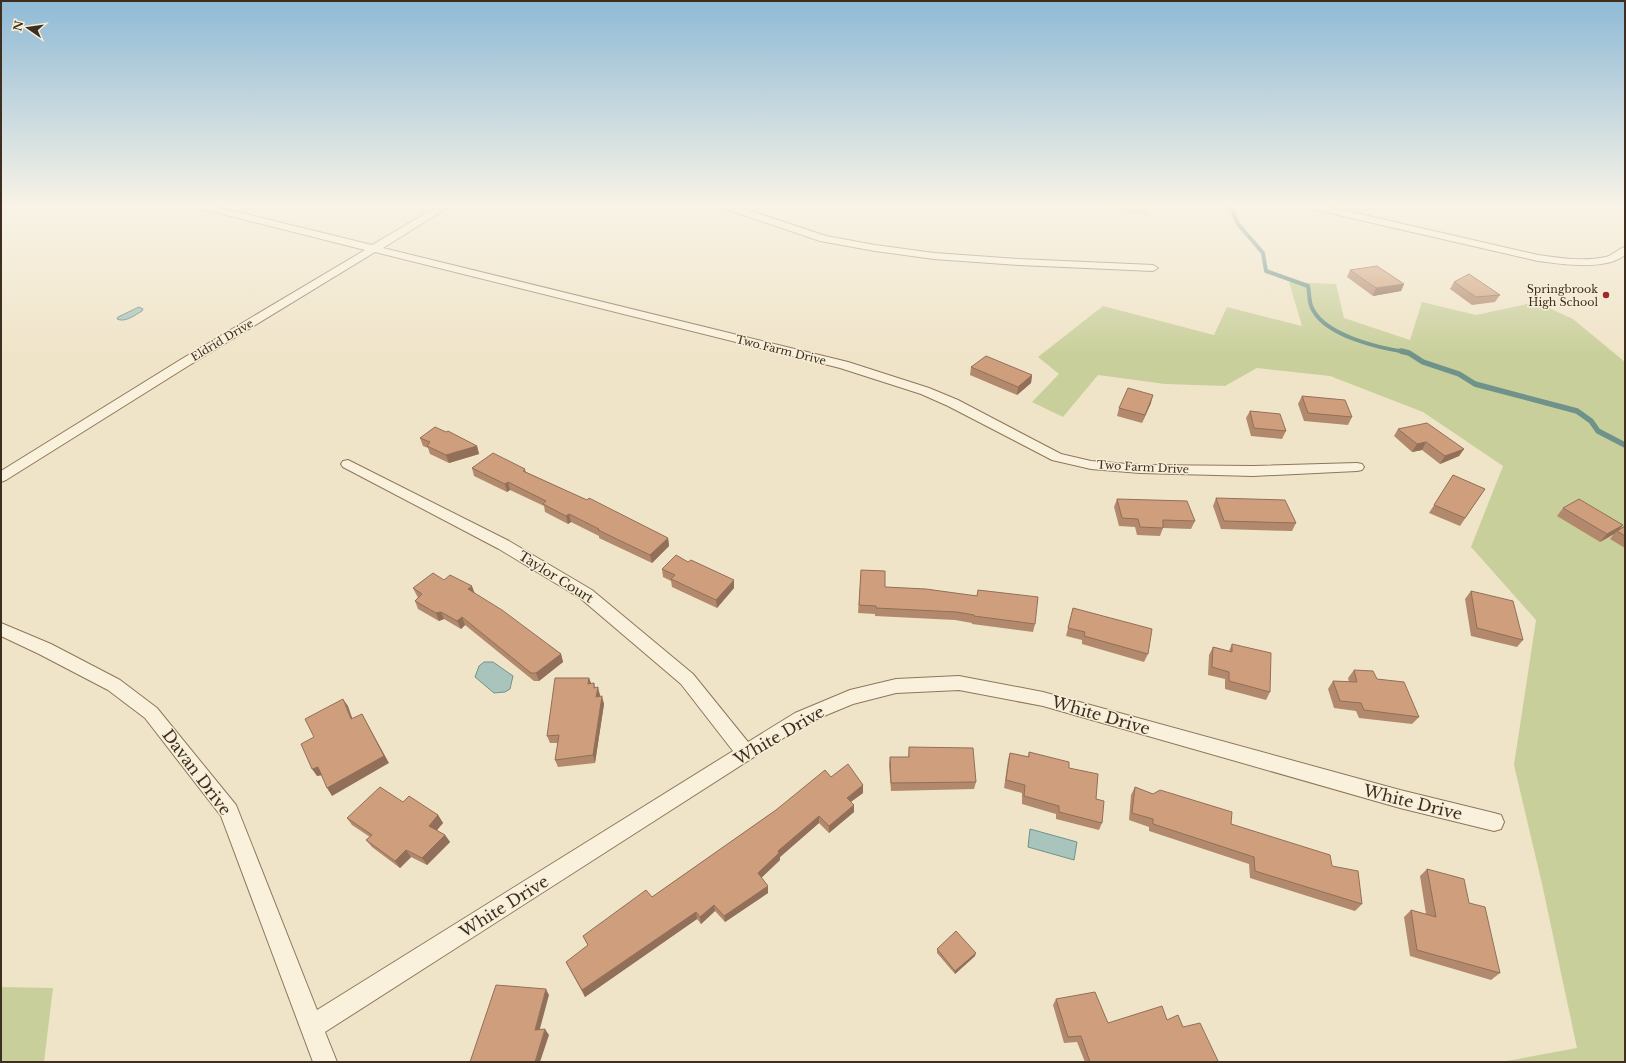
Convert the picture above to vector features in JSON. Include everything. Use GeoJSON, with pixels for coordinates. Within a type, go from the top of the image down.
{"type":"FeatureCollection","features":[{"type":"Feature","properties":{"kind":"street","name":"Eldrid Drive"},"geometry":{"type":"LineString","coordinates":[[1,477],[177,367],[362,256]]}},
{"type":"Feature","properties":{"kind":"street","name":"Two Farm Drive"},"geometry":{"type":"LineString","coordinates":[[400,256],[844,365],[939,397],[1058,457],[1091,465],[1140,470],[1238,470],[1357,467]]}},
{"type":"Feature","properties":{"kind":"street"},"geometry":{"type":"LineString","coordinates":[[931,256],[1011,262],[1154,268]]}},
{"type":"Feature","properties":{"kind":"street"},"geometry":{"type":"LineString","coordinates":[[1524,256],[1538,258],[1590,261],[1609,260],[1618,256]]}},
{"type":"Feature","properties":{"kind":"street","name":"Taylor Court"},"geometry":{"type":"LineString","coordinates":[[348,464],[504,545],[586,594],[687,679],[746,753]]}},
{"type":"Feature","properties":{"kind":"street","name":"Davan Drive"},"geometry":{"type":"LineString","coordinates":[[1,629],[45,649],[114,685],[151,713],[229,811],[325,1062]]}},
{"type":"Feature","properties":{"kind":"street","name":"White Drive"},"geometry":{"type":"LineString","coordinates":[[312,1027],[801,718],[850,697],[896,686],[959,683],[1043,699],[1400,799],[1494,822]]}},
{"type":"Feature","properties":{"kind":"green space"},"geometry":{"type":"Polygon","coordinates":[[[1289,282],[1336,284],[1344,318],[1410,340],[1422,302],[1476,315],[1536,302],[1573,319],[1625,362],[1625,1062],[1501,1062],[1577,1048],[1542,884],[1514,765],[1536,620],[1471,547],[1503,466],[1423,412],[1330,376],[1257,368],[1225,386],[1165,384],[1098,375],[1063,417],[1032,402],[1059,374],[1038,357],[1103,306],[1214,335],[1227,307],[1302,326],[1289,282]]]}},
{"type":"Feature","properties":{"kind":"green space"},"geometry":{"type":"Polygon","coordinates":[[[1,987],[53,988],[44,1062],[1,1062],[1,987]]]}},
{"type":"Feature","properties":{"kind":"water"},"geometry":{"type":"Polygon","coordinates":[[[139,307],[143,309],[142,311],[133,316],[123,320],[117,319],[118,317],[139,307]]]}},
{"type":"Feature","properties":{"kind":"water"},"geometry":{"type":"Polygon","coordinates":[[[484,662],[493,662],[513,676],[510,689],[505,692],[494,693],[475,677],[479,666],[484,662]]]}},
{"type":"Feature","properties":{"kind":"water"},"geometry":{"type":"Polygon","coordinates":[[[1030,829],[1077,842],[1074,860],[1028,847],[1030,829]]]}},
{"type":"Feature","properties":{"kind":"building"},"geometry":{"type":"Polygon","coordinates":[[[1377,266],[1404,284],[1376,288],[1350,270],[1377,266]]]}},
{"type":"Feature","properties":{"kind":"building"},"geometry":{"type":"Polygon","coordinates":[[[1469,274],[1500,295],[1476,297],[1454,282],[1469,274]]]}},
{"type":"Feature","properties":{"kind":"building"},"geometry":{"type":"Polygon","coordinates":[[[986,356],[1032,375],[1018,387],[971,367],[986,356]]]}},
{"type":"Feature","properties":{"kind":"building"},"geometry":{"type":"Polygon","coordinates":[[[1128,388],[1153,395],[1145,415],[1119,408],[1128,388]]]}},
{"type":"Feature","properties":{"kind":"building"},"geometry":{"type":"Polygon","coordinates":[[[1302,396],[1345,400],[1352,417],[1308,413],[1302,396]]]}},
{"type":"Feature","properties":{"kind":"building"},"geometry":{"type":"Polygon","coordinates":[[[1250,411],[1280,414],[1286,431],[1254,428],[1250,411]]]}},
{"type":"Feature","properties":{"kind":"building"},"geometry":{"type":"Polygon","coordinates":[[[1427,423],[1464,449],[1445,456],[1426,442],[1417,444],[1398,429],[1427,423]]]}},
{"type":"Feature","properties":{"kind":"building"},"geometry":{"type":"Polygon","coordinates":[[[435,427],[446,432],[448,431],[477,446],[446,455],[427,446],[430,442],[420,438],[435,427]]]}},
{"type":"Feature","properties":{"kind":"building"},"geometry":{"type":"Polygon","coordinates":[[[493,453],[525,469],[523,471],[587,500],[589,498],[668,538],[650,555],[569,514],[566,516],[543,504],[546,501],[508,482],[505,484],[472,468],[493,453]]]}},
{"type":"Feature","properties":{"kind":"building"},"geometry":{"type":"Polygon","coordinates":[[[1453,475],[1485,489],[1465,518],[1434,505],[1453,475]]]}},
{"type":"Feature","properties":{"kind":"building"},"geometry":{"type":"Polygon","coordinates":[[[1216,498],[1285,500],[1296,523],[1224,521],[1216,498]]]}},
{"type":"Feature","properties":{"kind":"building"},"geometry":{"type":"Polygon","coordinates":[[[1117,499],[1187,501],[1195,521],[1163,520],[1163,528],[1140,527],[1138,519],[1122,518],[1117,499]]]}},
{"type":"Feature","properties":{"kind":"building"},"geometry":{"type":"Polygon","coordinates":[[[1579,499],[1623,525],[1607,534],[1563,508],[1579,499]]]}},
{"type":"Feature","properties":{"kind":"building"},"geometry":{"type":"Polygon","coordinates":[[[1625,526],[1625,536],[1617,531],[1625,526]]]}},
{"type":"Feature","properties":{"kind":"building"},"geometry":{"type":"Polygon","coordinates":[[[676,555],[688,562],[691,560],[734,580],[716,600],[671,579],[675,575],[662,569],[676,555]]]}},
{"type":"Feature","properties":{"kind":"building"},"geometry":{"type":"Polygon","coordinates":[[[861,570],[885,571],[885,587],[926,589],[977,596],[978,590],[1038,597],[1035,624],[974,616],[957,612],[876,608],[876,606],[859,605],[861,570]]]}},
{"type":"Feature","properties":{"kind":"building"},"geometry":{"type":"Polygon","coordinates":[[[433,573],[444,580],[450,575],[472,586],[468,589],[502,610],[561,654],[536,673],[531,673],[462,617],[457,621],[441,612],[436,613],[415,601],[422,594],[413,588],[433,573]]]}},
{"type":"Feature","properties":{"kind":"building"},"geometry":{"type":"Polygon","coordinates":[[[1471,591],[1513,601],[1523,640],[1477,628],[1471,591]]]}},
{"type":"Feature","properties":{"kind":"building"},"geometry":{"type":"Polygon","coordinates":[[[1073,608],[1152,629],[1148,654],[1084,636],[1085,632],[1068,628],[1073,608]]]}},
{"type":"Feature","properties":{"kind":"building"},"geometry":{"type":"Polygon","coordinates":[[[1232,644],[1271,653],[1270,692],[1229,681],[1229,672],[1212,667],[1213,647],[1232,652],[1232,644]]]}},
{"type":"Feature","properties":{"kind":"building"},"geometry":{"type":"Polygon","coordinates":[[[1354,670],[1373,671],[1377,679],[1404,682],[1419,717],[1364,710],[1361,703],[1340,701],[1333,681],[1357,682],[1354,670]]]}},
{"type":"Feature","properties":{"kind":"building"},"geometry":{"type":"Polygon","coordinates":[[[555,678],[589,678],[588,684],[594,683],[594,688],[598,687],[596,697],[602,696],[593,755],[555,760],[559,735],[547,736],[555,678]]]}},
{"type":"Feature","properties":{"kind":"building"},"geometry":{"type":"Polygon","coordinates":[[[343,699],[351,719],[362,714],[384,756],[327,788],[318,767],[312,769],[301,744],[314,737],[305,719],[343,699]]]}},
{"type":"Feature","properties":{"kind":"building"},"geometry":{"type":"Polygon","coordinates":[[[909,747],[973,748],[976,782],[891,783],[890,757],[909,757],[909,747]]]}},
{"type":"Feature","properties":{"kind":"building"},"geometry":{"type":"Polygon","coordinates":[[[1029,752],[1069,762],[1069,768],[1098,774],[1096,799],[1104,801],[1102,823],[1059,812],[1059,806],[1024,796],[1025,785],[1006,780],[1010,753],[1029,757],[1029,752]]]}},
{"type":"Feature","properties":{"kind":"building"},"geometry":{"type":"Polygon","coordinates":[[[848,764],[863,785],[847,798],[854,805],[829,826],[819,816],[778,851],[779,853],[758,873],[768,886],[724,916],[714,905],[700,917],[696,912],[582,990],[566,962],[588,945],[583,936],[646,890],[652,897],[776,810],[825,770],[831,777],[848,764]]]}},
{"type":"Feature","properties":{"kind":"building"},"geometry":{"type":"Polygon","coordinates":[[[380,787],[403,802],[409,796],[438,815],[429,826],[445,835],[422,858],[406,850],[395,861],[366,840],[372,835],[347,818],[380,787]]]}},
{"type":"Feature","properties":{"kind":"building"},"geometry":{"type":"Polygon","coordinates":[[[1135,787],[1153,794],[1160,790],[1232,812],[1231,824],[1330,855],[1332,866],[1358,871],[1362,904],[1255,871],[1254,857],[1153,824],[1153,819],[1132,813],[1135,787]]]}},
{"type":"Feature","properties":{"kind":"building"},"geometry":{"type":"Polygon","coordinates":[[[1427,869],[1464,879],[1469,903],[1485,907],[1500,973],[1417,950],[1411,910],[1436,917],[1427,869]]]}},
{"type":"Feature","properties":{"kind":"building"},"geometry":{"type":"Polygon","coordinates":[[[956,931],[976,953],[955,971],[937,949],[956,931]]]}},
{"type":"Feature","properties":{"kind":"building"},"geometry":{"type":"Polygon","coordinates":[[[496,985],[546,989],[535,1030],[545,1029],[535,1062],[470,1062],[496,985]]]}},
{"type":"Feature","properties":{"kind":"building"},"geometry":{"type":"Polygon","coordinates":[[[1095,992],[1108,1023],[1162,1006],[1167,1020],[1178,1015],[1183,1027],[1200,1023],[1218,1061],[1090,1062],[1081,1036],[1068,1037],[1056,999],[1095,992]]]}},
{"type":"Feature","properties":{"kind":"waterway"},"geometry":{"type":"LineString","coordinates":[[1263,256],[1266,271],[1308,286],[1311,307],[1320,319],[1330,327],[1341,334],[1368,344],[1406,352]]}},
{"type":"Feature","properties":{"kind":"waterway"},"geometry":{"type":"LineString","coordinates":[[1401,351],[1409,353],[1423,362],[1459,374],[1475,384],[1577,411],[1591,421],[1598,431],[1625,445]]}},
{"type":"Feature","properties":{"kind":"place","name":"Springbrook High School"},"geometry":{"type":"Point","coordinates":[1606,295]}}]}
